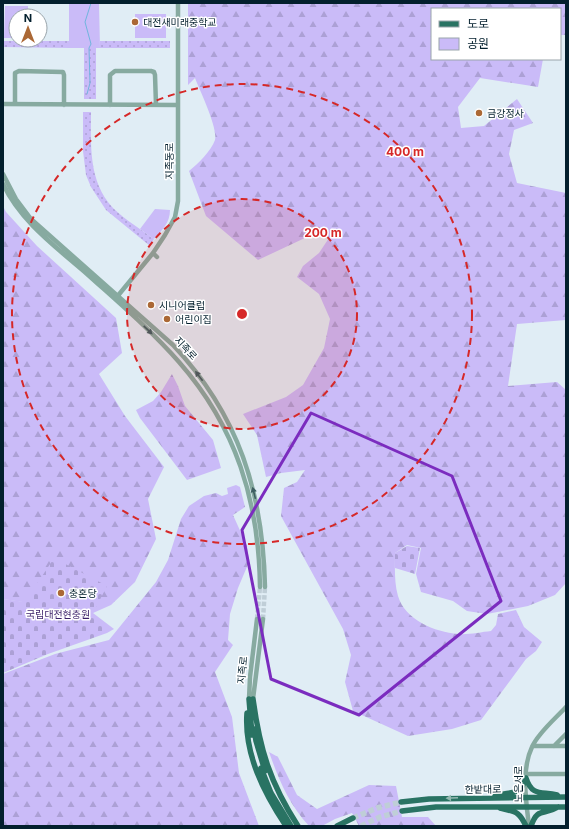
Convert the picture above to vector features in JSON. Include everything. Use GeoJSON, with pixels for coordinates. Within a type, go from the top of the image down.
{"type":"FeatureCollection","features":[{"type":"Feature","properties":{"kind":"main road"},"geometry":{"type":"LineString","coordinates":[[251,699],[246,722],[248,740],[254,762],[271,802],[286,826]]}},
{"type":"Feature","properties":{"kind":"main road"},"geometry":{"type":"LineString","coordinates":[[251,699],[252,737],[258,761],[271,793],[291,826]]}},
{"type":"Feature","properties":{"kind":"main road"},"geometry":{"type":"LineString","coordinates":[[251,699],[256,741],[263,764],[274,792],[295,826]]}},
{"type":"Feature","properties":{"kind":"main road"},"geometry":{"type":"LineString","coordinates":[[251,699],[268,768],[277,791],[298,826]]}},
{"type":"Feature","properties":{"kind":"main road"},"geometry":{"type":"LineString","coordinates":[[526,776],[530,787],[537,792],[551,793],[564,797]]}},
{"type":"Feature","properties":{"kind":"main road"},"geometry":{"type":"LineString","coordinates":[[491,797],[502,793],[516,792],[521,788],[526,776]]}},
{"type":"Feature","properties":{"kind":"main road","name":"한밭대로"},"geometry":{"type":"LineString","coordinates":[[401,802],[429,799],[491,797],[564,797]]}},
{"type":"Feature","properties":{"kind":"main road"},"geometry":{"type":"LineString","coordinates":[[490,806],[516,812],[529,826],[538,814],[558,807]]}},
{"type":"Feature","properties":{"kind":"main road","name":"한밭대로"},"geometry":{"type":"LineString","coordinates":[[402,811],[436,807],[566,807]]}},
{"type":"Feature","properties":{"kind":"main road"},"geometry":{"type":"LineString","coordinates":[[337,826],[353,818]]}},
{"type":"Feature","properties":{"kind":"street","name":"지족동로"},"geometry":{"type":"LineString","coordinates":[[116,298],[153,253],[171,225],[178,201],[178,3]]}},
{"type":"Feature","properties":{"kind":"street"},"geometry":{"type":"LineString","coordinates":[[15,104],[15,74],[20,71],[63,72],[64,105]]}},
{"type":"Feature","properties":{"kind":"street"},"geometry":{"type":"LineString","coordinates":[[110,105],[111,72],[151,71],[154,72],[155,75],[156,105]]}},
{"type":"Feature","properties":{"kind":"street"},"geometry":{"type":"LineString","coordinates":[[3,104],[178,105]]}},
{"type":"Feature","properties":{"kind":"street","name":"지족로"},"geometry":{"type":"LineString","coordinates":[[3,174],[16,199],[31,219],[116,298]]}},
{"type":"Feature","properties":{"kind":"street","name":"지족로"},"geometry":{"type":"LineString","coordinates":[[3,184],[12,202],[28,222],[116,298],[154,328],[185,359],[204,382],[229,425],[245,464],[257,503],[263,548],[262,587]]}},
{"type":"Feature","properties":{"kind":"street"},"geometry":{"type":"LineString","coordinates":[[153,253],[157,257]]}},
{"type":"Feature","properties":{"kind":"street","name":"지족로"},"geometry":{"type":"LineString","coordinates":[[251,699],[250,677],[260,619]]}},
{"type":"Feature","properties":{"kind":"street","name":"노은서로"},"geometry":{"type":"LineString","coordinates":[[529,826],[526,776],[527,760],[533,746],[566,707]]}},
{"type":"Feature","properties":{"kind":"street"},"geometry":{"type":"LineString","coordinates":[[554,746],[566,734]]}},
{"type":"Feature","properties":{"kind":"street"},"geometry":{"type":"LineString","coordinates":[[533,746],[566,746]]}},
{"type":"Feature","properties":{"kind":"street"},"geometry":{"type":"LineString","coordinates":[[526,776],[566,774]]}},
{"type":"Feature","properties":{"kind":"highlighted area"},"geometry":{"type":"Polygon","coordinates":[[[311,413],[452,476],[501,601],[359,715],[271,679],[242,530],[311,413]]]}},
{"type":"Feature","properties":{"kind":"green space"},"geometry":{"type":"Polygon","coordinates":[[[69,3],[99,3],[100,48],[69,48],[69,3]]]}},
{"type":"Feature","properties":{"kind":"green space"},"geometry":{"type":"Polygon","coordinates":[[[188,3],[566,3],[566,35],[561,35],[561,8],[431,8],[431,60],[543,60],[538,87],[480,78],[458,107],[461,128],[484,126],[517,99],[533,123],[514,130],[509,154],[517,183],[566,193],[566,320],[517,324],[508,386],[557,382],[566,390],[566,583],[555,595],[528,606],[487,614],[467,611],[453,601],[421,592],[416,574],[421,548],[407,545],[395,553],[395,580],[398,596],[407,612],[422,623],[440,631],[470,634],[491,631],[496,625],[498,614],[516,610],[524,627],[542,642],[536,651],[526,659],[481,720],[452,729],[408,736],[353,711],[345,682],[351,655],[343,629],[281,516],[284,488],[297,482],[305,470],[281,473],[266,477],[257,435],[243,414],[286,397],[303,385],[324,348],[330,319],[319,294],[297,277],[303,266],[319,253],[329,238],[322,230],[258,260],[206,216],[189,171],[211,148],[215,140],[215,134],[214,127],[195,78],[188,85],[188,3]]]}},
{"type":"Feature","properties":{"kind":"green space"},"geometry":{"type":"Polygon","coordinates":[[[5,6],[28,6],[28,8],[8,8],[8,38],[4,38],[5,6]]]}},
{"type":"Feature","properties":{"kind":"green space"},"geometry":{"type":"Polygon","coordinates":[[[135,14],[166,14],[166,38],[135,38],[135,14]]]}},
{"type":"Feature","properties":{"kind":"green space"},"geometry":{"type":"Polygon","coordinates":[[[3,41],[8,41],[8,47],[3,47],[3,41]]]}},
{"type":"Feature","properties":{"kind":"green space"},"geometry":{"type":"Polygon","coordinates":[[[48,41],[69,41],[69,48],[48,48],[48,41]]]}},
{"type":"Feature","properties":{"kind":"green space"},"geometry":{"type":"Polygon","coordinates":[[[100,41],[170,41],[170,48],[100,48],[100,41]]]}},
{"type":"Feature","properties":{"kind":"green space"},"geometry":{"type":"Polygon","coordinates":[[[84,48],[96,48],[96,99],[84,99],[84,48]]]}},
{"type":"Feature","properties":{"kind":"green space"},"geometry":{"type":"Polygon","coordinates":[[[83,112],[91,112],[91,150],[95,174],[99,186],[113,208],[154,239],[150,246],[106,210],[91,187],[86,175],[83,151],[83,112]]]}},
{"type":"Feature","properties":{"kind":"green space"},"geometry":{"type":"Polygon","coordinates":[[[3,206],[6,212],[37,246],[116,318],[122,353],[99,374],[125,416],[164,467],[148,499],[156,539],[135,582],[111,605],[93,613],[3,599],[3,206]]]}},
{"type":"Feature","properties":{"kind":"green space"},"geometry":{"type":"Polygon","coordinates":[[[155,209],[170,210],[170,215],[163,229],[154,239],[140,229],[155,209]]]}},
{"type":"Feature","properties":{"kind":"green space"},"geometry":{"type":"Polygon","coordinates":[[[172,374],[185,406],[213,440],[221,468],[187,480],[140,418],[136,410],[153,401],[161,392],[172,374]]]}},
{"type":"Feature","properties":{"kind":"green space"},"geometry":{"type":"Polygon","coordinates":[[[236,485],[240,487],[245,507],[233,515],[247,546],[249,562],[238,588],[230,614],[228,640],[233,645],[215,672],[232,717],[239,773],[259,826],[3,826],[3,674],[55,654],[109,640],[156,582],[168,560],[181,519],[189,506],[204,496],[216,493],[222,496],[228,494],[227,488],[236,485]]]}},
{"type":"Feature","properties":{"kind":"green space"},"geometry":{"type":"Polygon","coordinates":[[[407,546],[420,548],[415,574],[395,568],[395,553],[407,546]]]}},
{"type":"Feature","properties":{"kind":"green space","name":"국립대전현충원"},"geometry":{"type":"Polygon","coordinates":[[[54,558],[107,586],[93,613],[114,629],[3,673],[3,599],[25,602],[54,558]]]}},
{"type":"Feature","properties":{"kind":"green space"},"geometry":{"type":"Polygon","coordinates":[[[269,752],[278,757],[297,795],[317,809],[369,785],[396,786],[402,817],[428,817],[436,826],[359,826],[352,813],[335,819],[322,826],[309,826],[295,809],[285,791],[269,752]]]}},
{"type":"Feature","properties":{"kind":"waterway"},"geometry":{"type":"LineString","coordinates":[[87,94],[90,83],[89,48],[91,44],[85,22],[91,3]]}},
{"type":"Feature","properties":{"kind":"tunnel"},"geometry":{"type":"LineString","coordinates":[[257,619],[260,587]]}},
{"type":"Feature","properties":{"kind":"tunnel"},"geometry":{"type":"LineString","coordinates":[[263,619],[265,587]]}},
{"type":"Feature","properties":{"kind":"tunnel"},"geometry":{"type":"LineString","coordinates":[[353,818],[377,808],[401,802]]}},
{"type":"Feature","properties":{"kind":"tunnel"},"geometry":{"type":"LineString","coordinates":[[361,826],[380,817],[402,811]]}},
{"type":"Feature","properties":{"kind":"place","name":"대전새미래중학교"},"geometry":{"type":"Point","coordinates":[135,22]}},
{"type":"Feature","properties":{"kind":"place","name":"금강정사"},"geometry":{"type":"Point","coordinates":[479,113]}},
{"type":"Feature","properties":{"kind":"place","name":"시니어클럽"},"geometry":{"type":"Point","coordinates":[151,305]}},
{"type":"Feature","properties":{"kind":"place","name":"어린이집"},"geometry":{"type":"Point","coordinates":[167,319]}},
{"type":"Feature","properties":{"kind":"place","name":"충혼당"},"geometry":{"type":"Point","coordinates":[61,593]}}]}
